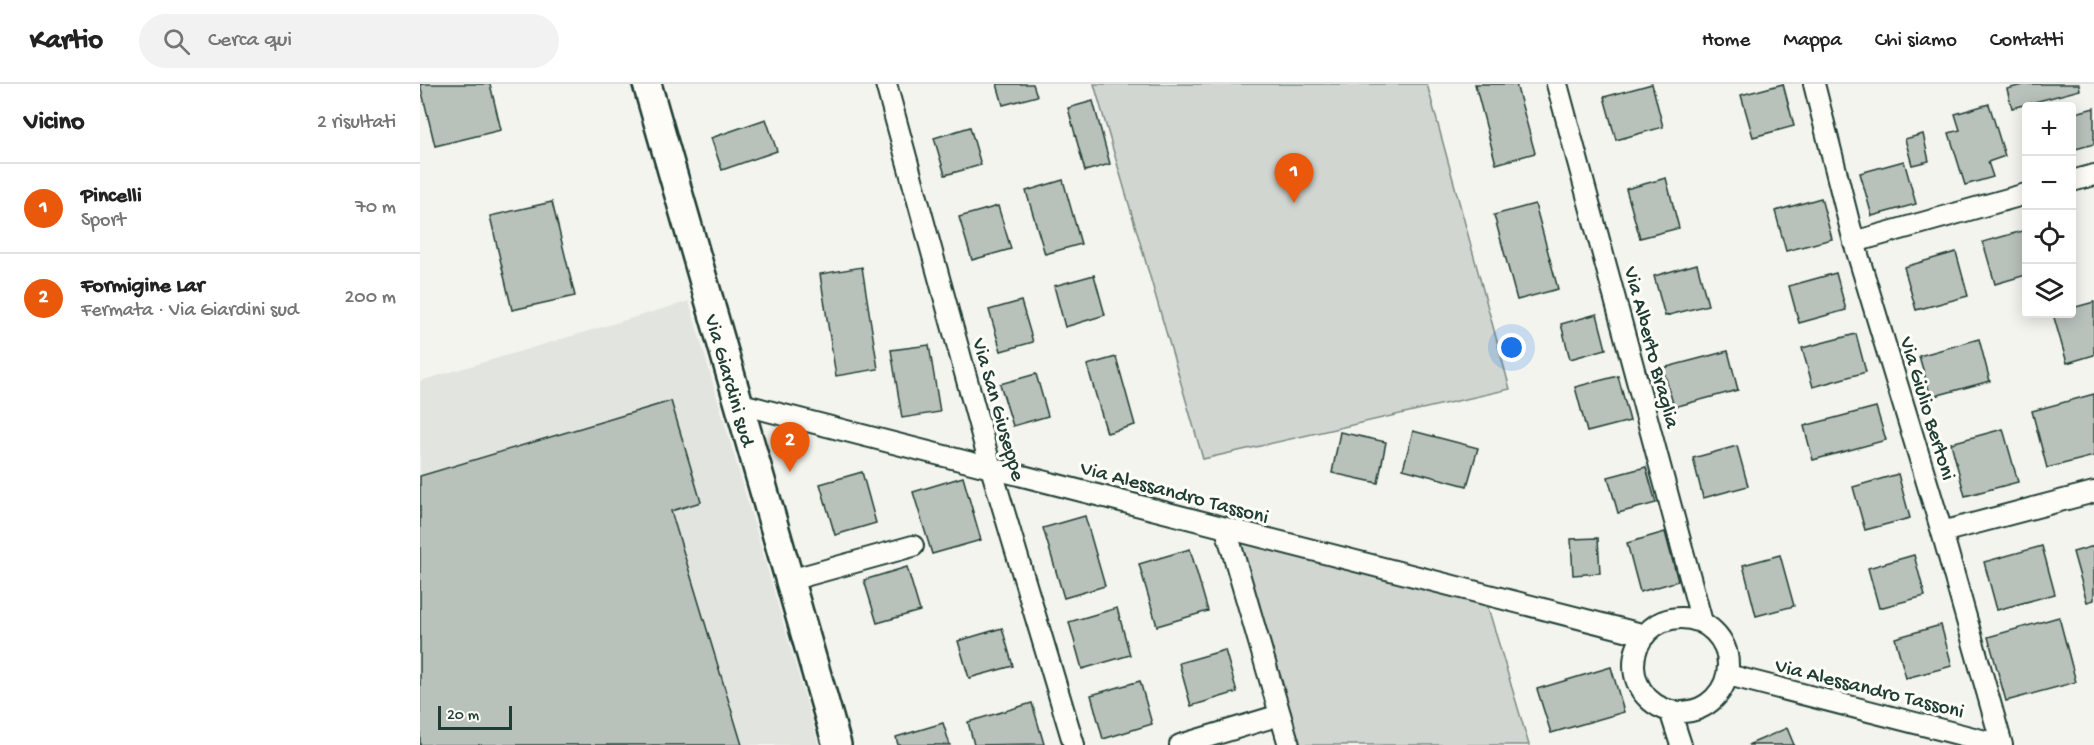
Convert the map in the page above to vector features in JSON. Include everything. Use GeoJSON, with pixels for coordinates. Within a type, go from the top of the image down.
{"type":"FeatureCollection","features":[{"type":"Feature","properties":{"kind":"main road","name":"Via Giardini sud"},"geometry":{"type":"LineString","coordinates":[[650,93],[737,403],[837,745]]}},
{"type":"Feature","properties":{"kind":"street"},"geometry":{"type":"LineString","coordinates":[[631,84],[650,93]]}},
{"type":"Feature","properties":{"kind":"street","name":"Via San Giuseppe"},"geometry":{"type":"LineString","coordinates":[[886,84],[991,468],[1074,745]]}},
{"type":"Feature","properties":{"kind":"street","name":"Via Alberto Braglia"},"geometry":{"type":"LineString","coordinates":[[1557,84],[1702,622]]}},
{"type":"Feature","properties":{"kind":"street","name":"Via Giulio Bertoni"},"geometry":{"type":"LineString","coordinates":[[1814,84],[1854,242],[1942,532],[2001,745]]}},
{"type":"Feature","properties":{"kind":"street"},"geometry":{"type":"LineString","coordinates":[[2076,180],[2094,175]]}},
{"type":"Feature","properties":{"kind":"street"},"geometry":{"type":"LineString","coordinates":[[1854,242],[2022,195]]}},
{"type":"Feature","properties":{"kind":"street","name":"Via Alessandro Tassoni"},"geometry":{"type":"LineString","coordinates":[[737,403],[1601,624],[1640,643]]}},
{"type":"Feature","properties":{"kind":"street"},"geometry":{"type":"LineString","coordinates":[[1942,532],[2094,492]]}},
{"type":"Feature","properties":{"kind":"street"},"geometry":{"type":"LineString","coordinates":[[1226,529],[1289,745]]}},
{"type":"Feature","properties":{"kind":"street"},"geometry":{"type":"LineString","coordinates":[[790,580],[913,546]]}},
{"type":"Feature","properties":{"kind":"street"},"geometry":{"type":"LineString","coordinates":[[1687,617],[1702,622],[1715,631],[1724,644],[1729,659],[1728,675],[1723,688],[1713,700],[1701,708],[1678,712],[1656,705],[1641,688],[1634,666],[1640,643],[1657,624],[1671,618],[1687,617]]}},
{"type":"Feature","properties":{"kind":"street","name":"Via Alessandro Tassoni"},"geometry":{"type":"LineString","coordinates":[[1728,675],[1966,740],[2001,745]]}},
{"type":"Feature","properties":{"kind":"street"},"geometry":{"type":"LineString","coordinates":[[1678,712],[1681,745]]}},
{"type":"Feature","properties":{"kind":"street"},"geometry":{"type":"LineString","coordinates":[[1180,745],[1280,716]]}},
{"type":"Feature","properties":{"kind":"shaded area"},"geometry":{"type":"Polygon","coordinates":[[[1094,84],[1427,84],[1510,389],[1203,459],[1094,84]]]}},
{"type":"Feature","properties":{"kind":"shaded area"},"geometry":{"type":"Polygon","coordinates":[[[689,301],[819,745],[420,745],[420,381],[689,301]]]}},
{"type":"Feature","properties":{"kind":"shaded area"},"geometry":{"type":"Polygon","coordinates":[[[1237,538],[1487,604],[1529,745],[1299,745],[1237,538]]]}},
{"type":"Feature","properties":{"kind":"building"},"geometry":{"type":"Polygon","coordinates":[[[420,84],[490,84],[501,130],[435,146],[420,84]]]}},
{"type":"Feature","properties":{"kind":"building"},"geometry":{"type":"Polygon","coordinates":[[[997,84],[1033,84],[1037,96],[1003,105],[997,84]]]}},
{"type":"Feature","properties":{"kind":"building"},"geometry":{"type":"Polygon","coordinates":[[[1475,84],[1516,84],[1535,153],[1496,164],[1475,84]]]}},
{"type":"Feature","properties":{"kind":"building"},"geometry":{"type":"Polygon","coordinates":[[[1652,84],[1663,127],[1616,140],[1604,97],[1652,84]]]}},
{"type":"Feature","properties":{"kind":"building"},"geometry":{"type":"Polygon","coordinates":[[[1783,84],[1794,126],[1753,137],[1741,95],[1783,84]]]}},
{"type":"Feature","properties":{"kind":"building"},"geometry":{"type":"Polygon","coordinates":[[[2026,84],[2079,84],[2080,90],[2035,102],[2022,102],[2022,105],[2012,108],[2007,89],[2026,84]]]}},
{"type":"Feature","properties":{"kind":"building"},"geometry":{"type":"Polygon","coordinates":[[[1093,101],[1110,164],[1085,171],[1068,108],[1093,101]]]}},
{"type":"Feature","properties":{"kind":"building"},"geometry":{"type":"Polygon","coordinates":[[[1989,104],[2005,156],[1988,162],[1993,177],[1965,185],[1949,133],[1960,130],[1955,114],[1989,104]]]}},
{"type":"Feature","properties":{"kind":"building"},"geometry":{"type":"Polygon","coordinates":[[[2094,108],[2094,144],[2076,149],[2076,113],[2094,108]]]}},
{"type":"Feature","properties":{"kind":"building"},"geometry":{"type":"Polygon","coordinates":[[[766,119],[777,151],[722,170],[711,138],[766,119]]]}},
{"type":"Feature","properties":{"kind":"building"},"geometry":{"type":"Polygon","coordinates":[[[970,127],[981,165],[945,175],[934,138],[970,127]]]}},
{"type":"Feature","properties":{"kind":"building"},"geometry":{"type":"Polygon","coordinates":[[[1923,134],[1929,161],[1912,165],[1905,139],[1923,134]]]}},
{"type":"Feature","properties":{"kind":"building"},"geometry":{"type":"Polygon","coordinates":[[[1904,161],[1916,204],[1872,216],[1860,173],[1904,161]]]}},
{"type":"Feature","properties":{"kind":"building"},"geometry":{"type":"Polygon","coordinates":[[[1666,178],[1679,228],[1640,238],[1626,189],[1666,178]]]}},
{"type":"Feature","properties":{"kind":"building"},"geometry":{"type":"Polygon","coordinates":[[[1063,180],[1081,244],[1045,254],[1026,191],[1063,180]]]}},
{"type":"Feature","properties":{"kind":"building"},"geometry":{"type":"Polygon","coordinates":[[[1821,198],[1832,239],[1786,251],[1775,211],[1821,198]]]}},
{"type":"Feature","properties":{"kind":"building"},"geometry":{"type":"Polygon","coordinates":[[[552,202],[575,296],[512,310],[490,216],[552,202]]]}},
{"type":"Feature","properties":{"kind":"building"},"geometry":{"type":"Polygon","coordinates":[[[1535,204],[1558,289],[1517,300],[1494,215],[1535,204]]]}},
{"type":"Feature","properties":{"kind":"building"},"geometry":{"type":"Polygon","coordinates":[[[998,206],[1011,249],[972,260],[959,217],[998,206]]]}},
{"type":"Feature","properties":{"kind":"building"},"geometry":{"type":"Polygon","coordinates":[[[2022,231],[2022,276],[1995,284],[1983,242],[2022,231]]]}},
{"type":"Feature","properties":{"kind":"building"},"geometry":{"type":"Polygon","coordinates":[[[1956,252],[1968,296],[1916,310],[1904,267],[1956,252]]]}},
{"type":"Feature","properties":{"kind":"building"},"geometry":{"type":"Polygon","coordinates":[[[1697,264],[1708,305],[1665,316],[1654,276],[1697,264]]]}},
{"type":"Feature","properties":{"kind":"building"},"geometry":{"type":"Polygon","coordinates":[[[862,267],[878,369],[836,376],[820,274],[862,267]]]}},
{"type":"Feature","properties":{"kind":"building"},"geometry":{"type":"Polygon","coordinates":[[[1836,273],[1846,310],[1799,323],[1789,286],[1836,273]]]}},
{"type":"Feature","properties":{"kind":"building"},"geometry":{"type":"Polygon","coordinates":[[[1094,275],[1105,315],[1065,327],[1054,286],[1094,275]]]}},
{"type":"Feature","properties":{"kind":"building"},"geometry":{"type":"Polygon","coordinates":[[[1021,301],[1033,342],[1001,351],[989,310],[1021,301]]]}},
{"type":"Feature","properties":{"kind":"building"},"geometry":{"type":"Polygon","coordinates":[[[2094,302],[2094,355],[2067,363],[2054,318],[2076,318],[2076,307],[2094,302]]]}},
{"type":"Feature","properties":{"kind":"building"},"geometry":{"type":"Polygon","coordinates":[[[1597,314],[1606,349],[1570,359],[1561,324],[1597,314]]]}},
{"type":"Feature","properties":{"kind":"building"},"geometry":{"type":"Polygon","coordinates":[[[1856,334],[1866,372],[1813,387],[1802,348],[1856,334]]]}},
{"type":"Feature","properties":{"kind":"building"},"geometry":{"type":"Polygon","coordinates":[[[1979,339],[1990,381],[1931,397],[1919,356],[1979,339]]]}},
{"type":"Feature","properties":{"kind":"building"},"geometry":{"type":"Polygon","coordinates":[[[929,345],[940,412],[902,418],[891,350],[929,345]]]}},
{"type":"Feature","properties":{"kind":"building"},"geometry":{"type":"Polygon","coordinates":[[[1728,351],[1738,390],[1674,407],[1663,368],[1728,351]]]}},
{"type":"Feature","properties":{"kind":"building"},"geometry":{"type":"Polygon","coordinates":[[[1116,357],[1135,425],[1107,433],[1087,365],[1116,357]]]}},
{"type":"Feature","properties":{"kind":"building"},"geometry":{"type":"Polygon","coordinates":[[[1036,374],[1048,416],[1013,426],[1000,384],[1036,374]]]}},
{"type":"Feature","properties":{"kind":"building"},"geometry":{"type":"Polygon","coordinates":[[[1618,376],[1630,421],[1587,432],[1575,387],[1618,376]]]}},
{"type":"Feature","properties":{"kind":"building"},"geometry":{"type":"Polygon","coordinates":[[[2094,394],[2094,456],[2047,468],[2032,411],[2094,394]]]}},
{"type":"Feature","properties":{"kind":"building"},"geometry":{"type":"Polygon","coordinates":[[[671,401],[701,502],[671,511],[742,745],[420,745],[420,476],[671,401]]]}},
{"type":"Feature","properties":{"kind":"building"},"geometry":{"type":"Polygon","coordinates":[[[1876,407],[1886,440],[1813,460],[1804,426],[1876,407]]]}},
{"type":"Feature","properties":{"kind":"building"},"geometry":{"type":"Polygon","coordinates":[[[2003,429],[2018,482],[1965,496],[1951,443],[2003,429]]]}},
{"type":"Feature","properties":{"kind":"building"},"geometry":{"type":"Polygon","coordinates":[[[1413,431],[1478,448],[1467,486],[1403,469],[1413,431]]]}},
{"type":"Feature","properties":{"kind":"building"},"geometry":{"type":"Polygon","coordinates":[[[1340,432],[1386,442],[1378,483],[1332,473],[1340,432]]]}},
{"type":"Feature","properties":{"kind":"building"},"geometry":{"type":"Polygon","coordinates":[[[1737,446],[1748,486],[1703,498],[1693,458],[1737,446]]]}},
{"type":"Feature","properties":{"kind":"building"},"geometry":{"type":"Polygon","coordinates":[[[1646,467],[1656,503],[1618,513],[1608,477],[1646,467]]]}},
{"type":"Feature","properties":{"kind":"building"},"geometry":{"type":"Polygon","coordinates":[[[862,472],[876,523],[835,535],[820,484],[862,472]]]}},
{"type":"Feature","properties":{"kind":"building"},"geometry":{"type":"Polygon","coordinates":[[[1898,474],[1910,518],[1865,530],[1853,487],[1898,474]]]}},
{"type":"Feature","properties":{"kind":"building"},"geometry":{"type":"Polygon","coordinates":[[[963,477],[981,540],[932,554],[913,492],[963,477]]]}},
{"type":"Feature","properties":{"kind":"building"},"geometry":{"type":"Polygon","coordinates":[[[1085,516],[1105,586],[1064,598],[1043,528],[1085,516]]]}},
{"type":"Feature","properties":{"kind":"building"},"geometry":{"type":"Polygon","coordinates":[[[1665,532],[1678,581],[1640,592],[1627,543],[1665,532]]]}},
{"type":"Feature","properties":{"kind":"building"},"geometry":{"type":"Polygon","coordinates":[[[1598,538],[1600,573],[1573,575],[1571,539],[1598,538]]]}},
{"type":"Feature","properties":{"kind":"building"},"geometry":{"type":"Polygon","coordinates":[[[2042,546],[2055,594],[1997,610],[1984,562],[2042,546]]]}},
{"type":"Feature","properties":{"kind":"building"},"geometry":{"type":"Polygon","coordinates":[[[2094,546],[2094,600],[2087,602],[2073,552],[2094,546]]]}},
{"type":"Feature","properties":{"kind":"building"},"geometry":{"type":"Polygon","coordinates":[[[1190,549],[1208,611],[1157,626],[1139,564],[1190,549]]]}},
{"type":"Feature","properties":{"kind":"building"},"geometry":{"type":"Polygon","coordinates":[[[1780,555],[1794,606],[1756,616],[1743,565],[1780,555]]]}},
{"type":"Feature","properties":{"kind":"building"},"geometry":{"type":"Polygon","coordinates":[[[1914,555],[1925,596],[1879,608],[1868,568],[1914,555]]]}},
{"type":"Feature","properties":{"kind":"building"},"geometry":{"type":"Polygon","coordinates":[[[907,567],[920,611],[877,623],[864,580],[907,567]]]}},
{"type":"Feature","properties":{"kind":"building"},"geometry":{"type":"Polygon","coordinates":[[[1117,608],[1130,655],[1082,669],[1069,622],[1117,608]]]}},
{"type":"Feature","properties":{"kind":"building"},"geometry":{"type":"Polygon","coordinates":[[[2059,617],[2076,682],[2006,701],[1988,637],[2059,617]]]}},
{"type":"Feature","properties":{"kind":"building"},"geometry":{"type":"Polygon","coordinates":[[[1941,625],[1952,666],[1906,678],[1895,638],[1941,625]]]}},
{"type":"Feature","properties":{"kind":"building"},"geometry":{"type":"Polygon","coordinates":[[[1002,628],[1013,666],[969,678],[958,641],[1002,628]]]}},
{"type":"Feature","properties":{"kind":"building"},"geometry":{"type":"Polygon","coordinates":[[[1225,650],[1237,692],[1191,706],[1179,663],[1225,650]]]}},
{"type":"Feature","properties":{"kind":"building"},"geometry":{"type":"Polygon","coordinates":[[[1611,667],[1624,712],[1551,733],[1537,689],[1611,667]]]}},
{"type":"Feature","properties":{"kind":"building"},"geometry":{"type":"Polygon","coordinates":[[[1140,681],[1152,724],[1103,739],[1091,695],[1140,681]]]}},
{"type":"Feature","properties":{"kind":"building"},"geometry":{"type":"Polygon","coordinates":[[[1032,703],[1044,744],[974,745],[968,722],[1032,703]]]}},
{"type":"Feature","properties":{"kind":"building"},"geometry":{"type":"Polygon","coordinates":[[[943,723],[950,745],[898,745],[896,737],[943,723]]]}},
{"type":"Feature","properties":{"kind":"building"},"geometry":{"type":"Polygon","coordinates":[[[1787,728],[1794,745],[1748,745],[1787,728]]]}},
{"type":"Feature","properties":{"kind":"place","name":"Pincelli"},"geometry":{"type":"Point","coordinates":[1294,203]}},
{"type":"Feature","properties":{"kind":"place","name":"Formigine Lar"},"geometry":{"type":"Point","coordinates":[790,472]}}]}
